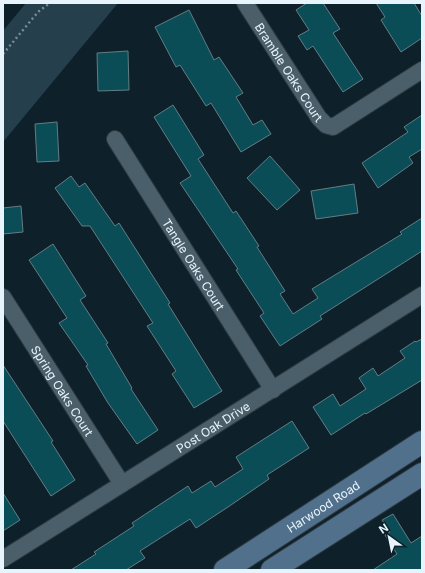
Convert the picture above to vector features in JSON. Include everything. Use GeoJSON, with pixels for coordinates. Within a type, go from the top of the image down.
{"type":"FeatureCollection","features":[{"type":"Feature","properties":{"kind":"main road","name":"Harwood Road"},"geometry":{"type":"LineString","coordinates":[[225,570],[422,442]]}},
{"type":"Feature","properties":{"kind":"main road"},"geometry":{"type":"LineString","coordinates":[[272,570],[422,474]]}},
{"type":"Feature","properties":{"kind":"street","name":"Bramble Oaks Court"},"geometry":{"type":"LineString","coordinates":[[245,3],[319,118],[326,125],[333,127],[422,70]]}},
{"type":"Feature","properties":{"kind":"street","name":"Tangle Oaks Court"},"geometry":{"type":"LineString","coordinates":[[115,139],[273,390]]}},
{"type":"Feature","properties":{"kind":"street","name":"Post Oak Drive"},"geometry":{"type":"LineString","coordinates":[[3,559],[422,295]]}},
{"type":"Feature","properties":{"kind":"street","name":"Spring Oaks Court"},"geometry":{"type":"LineString","coordinates":[[3,297],[122,484]]}},
{"type":"Feature","properties":{"kind":"path"},"geometry":{"type":"LineString","coordinates":[[3,54],[38,12],[50,3]]}},
{"type":"Feature","properties":{"kind":"shaded area"},"geometry":{"type":"Polygon","coordinates":[[[26,3],[118,3],[3,142],[3,31],[26,3]]]}},
{"type":"Feature","properties":{"kind":"building"},"geometry":{"type":"Polygon","coordinates":[[[307,3],[323,3],[340,29],[333,33],[363,79],[343,92],[313,46],[307,50],[298,36],[309,30],[296,10],[307,3]]]}},
{"type":"Feature","properties":{"kind":"building"},"geometry":{"type":"Polygon","coordinates":[[[376,3],[414,3],[422,16],[422,38],[401,52],[381,20],[385,17],[376,3]]]}},
{"type":"Feature","properties":{"kind":"building"},"geometry":{"type":"Polygon","coordinates":[[[189,10],[214,60],[219,57],[243,93],[236,97],[253,125],[262,120],[271,134],[241,152],[211,103],[206,106],[180,65],[176,67],[155,27],[189,10]]]}},
{"type":"Feature","properties":{"kind":"building"},"geometry":{"type":"Polygon","coordinates":[[[128,51],[129,90],[98,91],[97,53],[128,51]]]}},
{"type":"Feature","properties":{"kind":"building"},"geometry":{"type":"Polygon","coordinates":[[[173,105],[204,155],[198,159],[233,213],[236,211],[259,246],[257,247],[285,291],[280,294],[293,314],[318,298],[312,289],[402,234],[400,232],[422,218],[422,251],[320,316],[322,319],[280,346],[260,316],[264,313],[236,270],[238,269],[180,183],[191,176],[154,117],[173,105]]]}},
{"type":"Feature","properties":{"kind":"building"},"geometry":{"type":"Polygon","coordinates":[[[422,115],[422,149],[409,157],[413,163],[378,188],[362,163],[408,132],[404,127],[422,115]]]}},
{"type":"Feature","properties":{"kind":"building"},"geometry":{"type":"Polygon","coordinates":[[[57,122],[59,161],[37,162],[35,124],[57,122]]]}},
{"type":"Feature","properties":{"kind":"building"},"geometry":{"type":"Polygon","coordinates":[[[270,156],[300,190],[277,210],[247,178],[270,156]]]}},
{"type":"Feature","properties":{"kind":"building"},"geometry":{"type":"Polygon","coordinates":[[[71,176],[79,187],[85,183],[115,226],[119,223],[170,303],[168,304],[222,391],[194,408],[172,374],[176,371],[147,326],[153,323],[90,226],[82,226],[55,188],[71,176]]]}},
{"type":"Feature","properties":{"kind":"building"},"geometry":{"type":"Polygon","coordinates":[[[354,184],[358,213],[316,219],[311,191],[354,184]]]}},
{"type":"Feature","properties":{"kind":"building"},"geometry":{"type":"Polygon","coordinates":[[[21,206],[23,232],[3,234],[3,208],[21,206]]]}},
{"type":"Feature","properties":{"kind":"building"},"geometry":{"type":"Polygon","coordinates":[[[53,244],[86,296],[80,300],[108,343],[106,344],[132,388],[131,389],[158,430],[137,444],[108,403],[86,366],[88,365],[59,323],[67,318],[29,260],[53,244]]]}},
{"type":"Feature","properties":{"kind":"building"},"geometry":{"type":"Polygon","coordinates":[[[422,339],[422,380],[366,414],[365,413],[331,435],[313,407],[333,394],[340,406],[366,389],[359,378],[373,368],[378,376],[405,358],[400,351],[415,341],[416,342],[422,339]]]}},
{"type":"Feature","properties":{"kind":"building"},"geometry":{"type":"Polygon","coordinates":[[[3,365],[53,441],[51,442],[75,480],[51,496],[3,421],[3,365]]]}},
{"type":"Feature","properties":{"kind":"building"},"geometry":{"type":"Polygon","coordinates":[[[292,421],[309,448],[267,475],[269,479],[228,507],[196,528],[190,519],[140,551],[145,558],[126,570],[71,570],[96,554],[94,552],[134,526],[132,523],[188,486],[192,493],[211,481],[215,487],[243,469],[236,457],[292,421]]]}},
{"type":"Feature","properties":{"kind":"building"},"geometry":{"type":"Polygon","coordinates":[[[3,493],[20,520],[3,531],[3,493]]]}},
{"type":"Feature","properties":{"kind":"building"},"geometry":{"type":"Polygon","coordinates":[[[393,514],[411,543],[422,536],[422,570],[373,570],[397,554],[385,535],[390,532],[382,520],[393,514]]]}}]}
